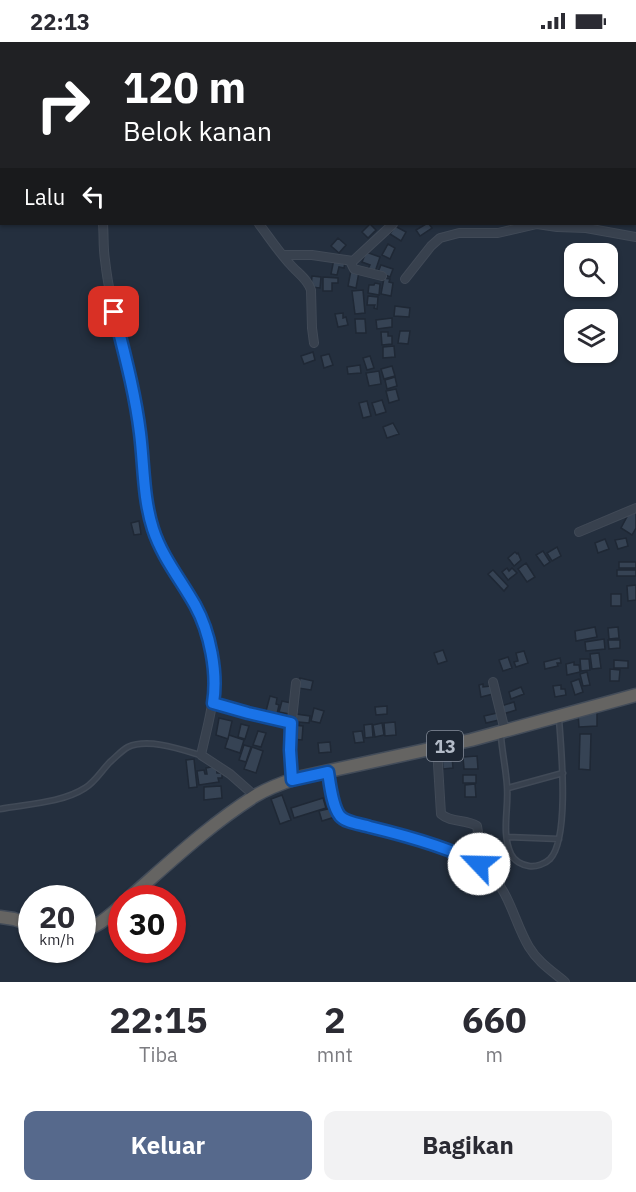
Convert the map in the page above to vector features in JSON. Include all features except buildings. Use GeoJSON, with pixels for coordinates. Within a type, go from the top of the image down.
{"type":"FeatureCollection","features":[{"type":"Feature","properties":{"kind":"highway","name":"13"},"geometry":{"type":"LineString","coordinates":[[144,885],[184,849],[255,796],[279,784],[437,748],[636,695]]}},
{"type":"Feature","properties":{"kind":"highway"},"geometry":{"type":"LineString","coordinates":[[0,917],[18,920]]}},
{"type":"Feature","properties":{"kind":"street"},"geometry":{"type":"LineString","coordinates":[[103,225],[108,286],[130,373],[153,528],[166,558],[196,607],[204,625],[211,652],[213,703],[201,755],[230,774],[255,796]]}},
{"type":"Feature","properties":{"kind":"street"},"geometry":{"type":"LineString","coordinates":[[260,225],[290,265],[309,285],[314,343]]}},
{"type":"Feature","properties":{"kind":"street"},"geometry":{"type":"LineString","coordinates":[[350,261],[392,225]]}},
{"type":"Feature","properties":{"kind":"street"},"geometry":{"type":"LineString","coordinates":[[405,279],[440,238],[459,233],[498,233],[533,225]]}},
{"type":"Feature","properties":{"kind":"street"},"geometry":{"type":"LineString","coordinates":[[544,225],[586,228],[636,237]]}},
{"type":"Feature","properties":{"kind":"street"},"geometry":{"type":"LineString","coordinates":[[283,255],[342,258],[350,261],[354,269],[382,276]]}},
{"type":"Feature","properties":{"kind":"street"},"geometry":{"type":"LineString","coordinates":[[579,532],[636,508]]}},
{"type":"Feature","properties":{"kind":"street"},"geometry":{"type":"LineString","coordinates":[[493,682],[503,731]]}},
{"type":"Feature","properties":{"kind":"street"},"geometry":{"type":"LineString","coordinates":[[292,780],[291,723],[296,683]]}},
{"type":"Feature","properties":{"kind":"street"},"geometry":{"type":"LineString","coordinates":[[213,703],[291,723]]}},
{"type":"Feature","properties":{"kind":"street"},"geometry":{"type":"LineString","coordinates":[[437,748],[441,814],[444,817],[477,826],[475,862]]}},
{"type":"Feature","properties":{"kind":"street"},"geometry":{"type":"LineString","coordinates":[[328,772],[337,811],[343,819],[386,830],[466,857],[494,878],[509,902],[524,938],[534,954],[565,982]]}},
{"type":"Feature","properties":{"kind":"lane"},"geometry":{"type":"LineString","coordinates":[[503,731],[508,788],[507,837],[510,852],[513,859],[524,864],[532,866],[542,864],[551,858],[559,839],[563,773],[558,716]]}},
{"type":"Feature","properties":{"kind":"lane"},"geometry":{"type":"LineString","coordinates":[[0,809],[60,798],[79,791],[91,783],[126,748],[136,744],[172,747],[201,755]]}},
{"type":"Feature","properties":{"kind":"lane"},"geometry":{"type":"LineString","coordinates":[[508,788],[563,773]]}},
{"type":"Feature","properties":{"kind":"lane"},"geometry":{"type":"LineString","coordinates":[[507,837],[559,839]]}},
{"type":"Feature","properties":{"kind":"route"},"geometry":{"type":"LineString","coordinates":[[114,312],[130,373],[153,528],[166,558],[196,607],[204,625],[211,652],[213,703],[291,723],[292,780],[328,772],[337,811],[343,819],[441,848],[479,864]]}}]}
